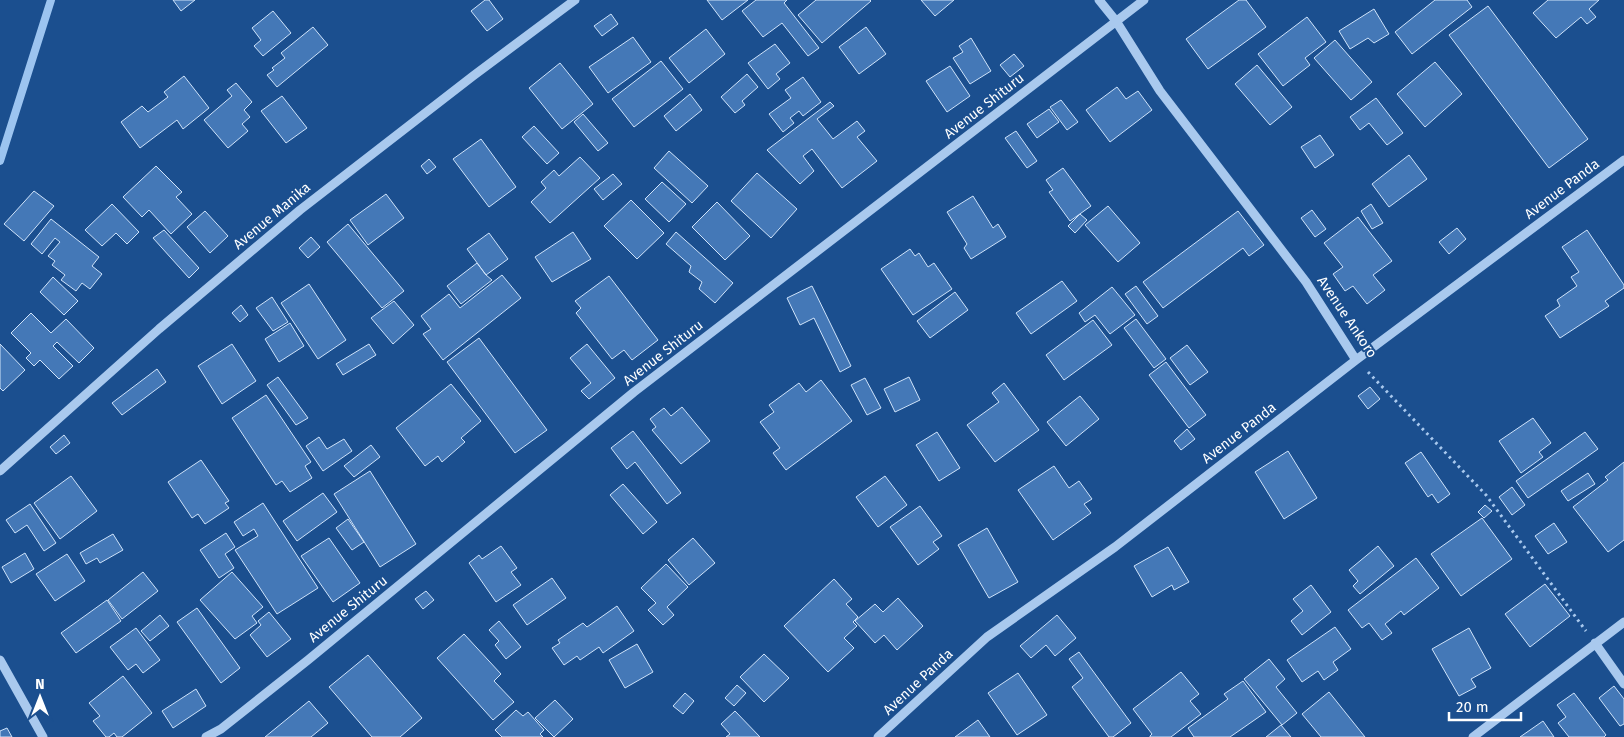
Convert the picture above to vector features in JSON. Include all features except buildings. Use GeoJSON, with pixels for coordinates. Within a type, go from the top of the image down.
{"type":"FeatureCollection","features":[{"type":"Feature","properties":{"kind":"street","name":"Avenue Manika"},"geometry":{"type":"LineString","coordinates":[[0,471],[159,329],[300,210],[473,76],[575,0]]}},
{"type":"Feature","properties":{"kind":"street","name":"Avenue Ankoro"},"geometry":{"type":"LineString","coordinates":[[1099,0],[1116,21],[1160,91],[1306,282],[1356,360]]}},
{"type":"Feature","properties":{"kind":"street","name":"Avenue Shituru"},"geometry":{"type":"LineString","coordinates":[[206,737],[221,729],[308,660],[634,392],[1144,0]]}},
{"type":"Feature","properties":{"kind":"street","name":"Avenue Panda"},"geometry":{"type":"LineString","coordinates":[[878,737],[987,637],[1115,547],[1356,360],[1624,160]]}},
{"type":"Feature","properties":{"kind":"street"},"geometry":{"type":"LineString","coordinates":[[1474,737],[1624,622]]}},
{"type":"Feature","properties":{"kind":"street"},"geometry":{"type":"LineString","coordinates":[[1595,644],[1624,684]]}},
{"type":"Feature","properties":{"kind":"street"},"geometry":{"type":"LineString","coordinates":[[0,660],[43,737]]}},
{"type":"Feature","properties":{"kind":"path","name":"Avenue Ankoro"},"geometry":{"type":"LineString","coordinates":[[1356,360],[1486,495],[1595,644]]}},
{"type":"Feature","properties":{"kind":"waterway"},"geometry":{"type":"LineString","coordinates":[[0,161],[51,0]]}}]}
